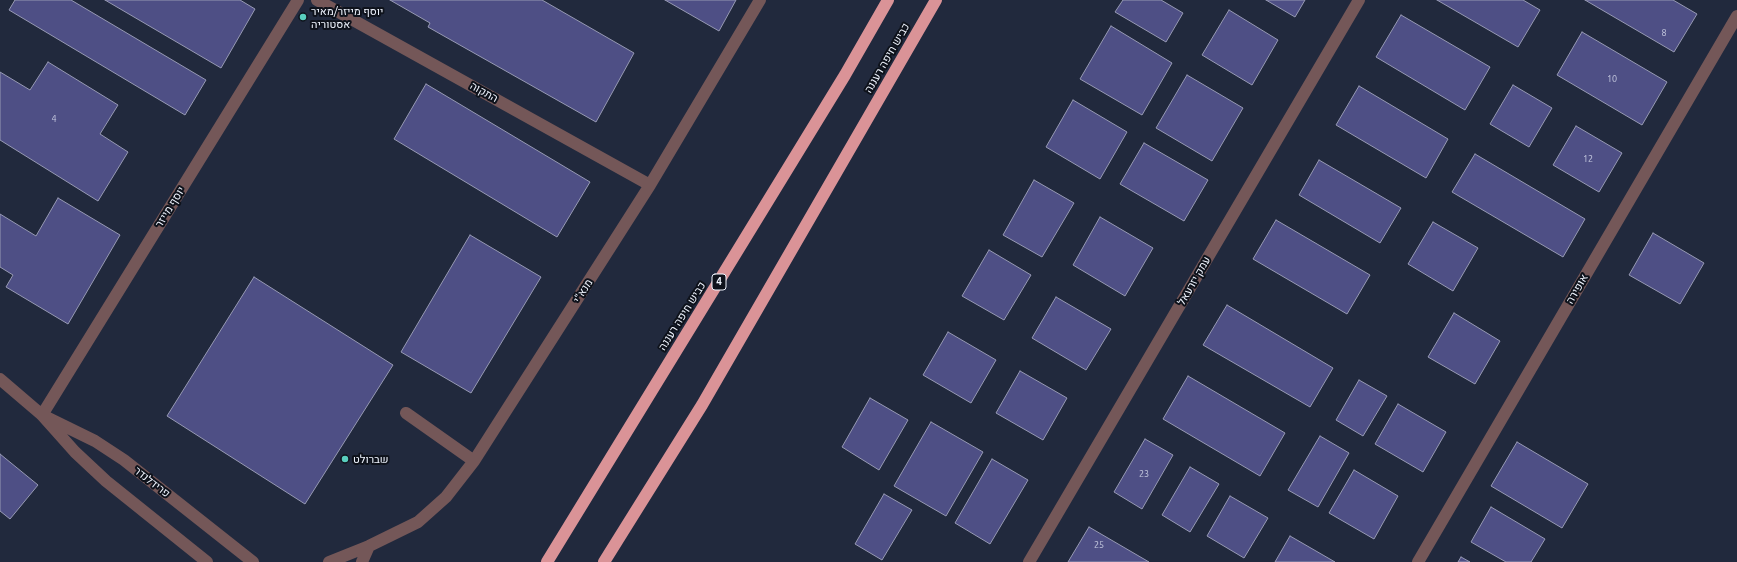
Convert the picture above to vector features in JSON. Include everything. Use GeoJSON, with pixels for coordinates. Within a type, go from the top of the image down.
{"type":"FeatureCollection","features":[{"type":"Feature","properties":{"kind":"highway","name":"כביש חיפה רעננה"},"geometry":{"type":"LineString","coordinates":[[547,562],[845,75],[888,0]]}},
{"type":"Feature","properties":{"kind":"highway","name":"כביש חיפה רעננה"},"geometry":{"type":"LineString","coordinates":[[604,562],[702,405],[936,0]]}},
{"type":"Feature","properties":{"kind":"street","name":"יוסף מייזר"},"geometry":{"type":"LineString","coordinates":[[42,414],[298,0]]}},
{"type":"Feature","properties":{"kind":"street","name":"התקוה"},"geometry":{"type":"LineString","coordinates":[[317,0],[650,185]]}},
{"type":"Feature","properties":{"kind":"street","name":"מנא\"י"},"geometry":{"type":"LineString","coordinates":[[329,562],[369,546],[418,522],[446,496],[474,461],[650,185],[760,0]]}},
{"type":"Feature","properties":{"kind":"street","name":"עמק יזרעאל"},"geometry":{"type":"LineString","coordinates":[[1028,562],[1359,0]]}},
{"type":"Feature","properties":{"kind":"street","name":"אופירה"},"geometry":{"type":"LineString","coordinates":[[1418,562],[1737,16]]}},
{"type":"Feature","properties":{"kind":"street","name":"פרידלנדר"},"geometry":{"type":"LineString","coordinates":[[0,379],[42,414],[75,452],[106,481],[207,562]]}},
{"type":"Feature","properties":{"kind":"street","name":"פרידלנדר"},"geometry":{"type":"LineString","coordinates":[[42,414],[95,441],[124,460],[253,562]]}},
{"type":"Feature","properties":{"kind":"street"},"geometry":{"type":"LineString","coordinates":[[406,414],[474,461]]}},
{"type":"Feature","properties":{"kind":"street"},"geometry":{"type":"LineString","coordinates":[[362,562],[369,546]]}},
{"type":"Feature","properties":{"kind":"building"},"geometry":{"type":"Polygon","coordinates":[[[15,0],[71,0],[206,80],[185,115],[9,10],[15,0]]]}},
{"type":"Feature","properties":{"kind":"building"},"geometry":{"type":"Polygon","coordinates":[[[105,0],[240,0],[255,9],[221,68],[105,0]]]}},
{"type":"Feature","properties":{"kind":"building"},"geometry":{"type":"Polygon","coordinates":[[[390,0],[542,0],[634,53],[596,122],[428,27],[430,23],[390,0]]]}},
{"type":"Feature","properties":{"kind":"building"},"geometry":{"type":"Polygon","coordinates":[[[665,0],[736,0],[719,31],[665,0]]]}},
{"type":"Feature","properties":{"kind":"building"},"geometry":{"type":"Polygon","coordinates":[[[1123,0],[1161,0],[1183,13],[1166,42],[1115,12],[1123,0]]]}},
{"type":"Feature","properties":{"kind":"building"},"geometry":{"type":"Polygon","coordinates":[[[1266,0],[1305,0],[1295,17],[1266,0]]]}},
{"type":"Feature","properties":{"kind":"building"},"geometry":{"type":"Polygon","coordinates":[[[1437,0],[1523,0],[1540,10],[1518,47],[1437,0]]]}},
{"type":"Feature","properties":{"kind":"building"},"geometry":{"type":"Polygon","coordinates":[[[1585,0],[1673,0],[1697,14],[1674,52],[1585,0]]]}},
{"type":"Feature","properties":{"kind":"building"},"geometry":{"type":"Polygon","coordinates":[[[1229,10],[1278,40],[1252,85],[1202,55],[1229,10]]]}},
{"type":"Feature","properties":{"kind":"building"},"geometry":{"type":"Polygon","coordinates":[[[1401,15],[1490,67],[1465,110],[1376,57],[1401,15]]]}},
{"type":"Feature","properties":{"kind":"building"},"geometry":{"type":"Polygon","coordinates":[[[1111,26],[1172,63],[1142,115],[1080,79],[1111,26]]]}},
{"type":"Feature","properties":{"kind":"building"},"geometry":{"type":"Polygon","coordinates":[[[1582,32],[1667,82],[1642,125],[1557,75],[1582,32]]]}},
{"type":"Feature","properties":{"kind":"building"},"geometry":{"type":"Polygon","coordinates":[[[48,62],[118,105],[100,134],[128,152],[98,201],[0,140],[0,72],[30,90],[48,62]]]}},
{"type":"Feature","properties":{"kind":"building"},"geometry":{"type":"Polygon","coordinates":[[[1187,75],[1243,108],[1212,161],[1156,128],[1187,75]]]}},
{"type":"Feature","properties":{"kind":"building"},"geometry":{"type":"Polygon","coordinates":[[[426,84],[590,182],[557,237],[394,139],[426,84]]]}},
{"type":"Feature","properties":{"kind":"building"},"geometry":{"type":"Polygon","coordinates":[[[1513,85],[1552,108],[1529,147],[1490,124],[1513,85]]]}},
{"type":"Feature","properties":{"kind":"building"},"geometry":{"type":"Polygon","coordinates":[[[1359,86],[1448,139],[1426,178],[1336,125],[1359,86]]]}},
{"type":"Feature","properties":{"kind":"building"},"geometry":{"type":"Polygon","coordinates":[[[1073,100],[1127,132],[1100,179],[1046,147],[1073,100]]]}},
{"type":"Feature","properties":{"kind":"building"},"geometry":{"type":"Polygon","coordinates":[[[1576,126],[1622,153],[1599,192],[1553,165],[1576,126]]]}},
{"type":"Feature","properties":{"kind":"building"},"geometry":{"type":"Polygon","coordinates":[[[1144,143],[1208,180],[1184,221],[1120,184],[1144,143]]]}},
{"type":"Feature","properties":{"kind":"building"},"geometry":{"type":"Polygon","coordinates":[[[1475,154],[1585,219],[1563,257],[1452,192],[1475,154]]]}},
{"type":"Feature","properties":{"kind":"building"},"geometry":{"type":"Polygon","coordinates":[[[1319,160],[1401,208],[1380,243],[1299,195],[1319,160]]]}},
{"type":"Feature","properties":{"kind":"building"},"geometry":{"type":"Polygon","coordinates":[[[1034,180],[1074,203],[1042,257],[1003,235],[1034,180]]]}},
{"type":"Feature","properties":{"kind":"building"},"geometry":{"type":"Polygon","coordinates":[[[58,198],[120,235],[68,324],[6,287],[13,275],[0,267],[0,214],[36,236],[58,198]]]}},
{"type":"Feature","properties":{"kind":"building"},"geometry":{"type":"Polygon","coordinates":[[[1100,217],[1153,248],[1125,296],[1073,265],[1100,217]]]}},
{"type":"Feature","properties":{"kind":"building"},"geometry":{"type":"Polygon","coordinates":[[[1276,220],[1370,275],[1347,314],[1253,259],[1276,220]]]}},
{"type":"Feature","properties":{"kind":"building"},"geometry":{"type":"Polygon","coordinates":[[[1433,222],[1478,248],[1453,291],[1408,264],[1433,222]]]}},
{"type":"Feature","properties":{"kind":"building"},"geometry":{"type":"Polygon","coordinates":[[[1653,233],[1704,263],[1680,304],[1629,275],[1653,233]]]}},
{"type":"Feature","properties":{"kind":"building"},"geometry":{"type":"Polygon","coordinates":[[[470,235],[541,277],[471,393],[401,352],[470,235]]]}},
{"type":"Feature","properties":{"kind":"building"},"geometry":{"type":"Polygon","coordinates":[[[989,250],[1031,275],[1004,320],[962,296],[989,250]]]}},
{"type":"Feature","properties":{"kind":"building"},"geometry":{"type":"Polygon","coordinates":[[[254,277],[393,365],[305,504],[167,416],[254,277]]]}},
{"type":"Feature","properties":{"kind":"building"},"geometry":{"type":"Polygon","coordinates":[[[1056,297],[1111,329],[1086,370],[1032,338],[1056,297]]]}},
{"type":"Feature","properties":{"kind":"building"},"geometry":{"type":"Polygon","coordinates":[[[1227,305],[1333,368],[1310,407],[1203,345],[1227,305]]]}},
{"type":"Feature","properties":{"kind":"building"},"geometry":{"type":"Polygon","coordinates":[[[1454,313],[1500,341],[1475,384],[1428,357],[1454,313]]]}},
{"type":"Feature","properties":{"kind":"building"},"geometry":{"type":"Polygon","coordinates":[[[948,332],[996,360],[971,403],[923,375],[948,332]]]}},
{"type":"Feature","properties":{"kind":"building"},"geometry":{"type":"Polygon","coordinates":[[[1020,371],[1067,398],[1043,440],[996,413],[1020,371]]]}},
{"type":"Feature","properties":{"kind":"building"},"geometry":{"type":"Polygon","coordinates":[[[1188,376],[1285,433],[1260,476],[1163,419],[1188,376]]]}},
{"type":"Feature","properties":{"kind":"building"},"geometry":{"type":"Polygon","coordinates":[[[1359,380],[1387,396],[1363,436],[1336,420],[1359,380]]]}},
{"type":"Feature","properties":{"kind":"building"},"geometry":{"type":"Polygon","coordinates":[[[870,398],[908,420],[879,470],[842,447],[870,398]]]}},
{"type":"Feature","properties":{"kind":"building"},"geometry":{"type":"Polygon","coordinates":[[[1398,404],[1446,432],[1423,472],[1375,444],[1398,404]]]}},
{"type":"Feature","properties":{"kind":"building"},"geometry":{"type":"Polygon","coordinates":[[[931,422],[983,452],[946,516],[894,486],[931,422]]]}},
{"type":"Feature","properties":{"kind":"building"},"geometry":{"type":"Polygon","coordinates":[[[1320,436],[1349,453],[1318,507],[1288,490],[1320,436]]]}},
{"type":"Feature","properties":{"kind":"building"},"geometry":{"type":"Polygon","coordinates":[[[1145,439],[1173,455],[1142,509],[1114,492],[1145,439]]]}},
{"type":"Feature","properties":{"kind":"building"},"geometry":{"type":"Polygon","coordinates":[[[1517,442],[1588,484],[1562,528],[1491,486],[1517,442]]]}},
{"type":"Feature","properties":{"kind":"building"},"geometry":{"type":"Polygon","coordinates":[[[0,454],[38,485],[10,519],[0,511],[0,454]]]}},
{"type":"Feature","properties":{"kind":"building"},"geometry":{"type":"Polygon","coordinates":[[[992,459],[1028,480],[990,544],[955,523],[992,459]]]}},
{"type":"Feature","properties":{"kind":"building"},"geometry":{"type":"Polygon","coordinates":[[[1190,467],[1219,484],[1190,532],[1162,515],[1190,467]]]}},
{"type":"Feature","properties":{"kind":"building"},"geometry":{"type":"Polygon","coordinates":[[[1354,470],[1398,496],[1374,539],[1329,513],[1354,470]]]}},
{"type":"Feature","properties":{"kind":"building"},"geometry":{"type":"Polygon","coordinates":[[[884,494],[912,510],[882,560],[855,544],[884,494]]]}},
{"type":"Feature","properties":{"kind":"building"},"geometry":{"type":"Polygon","coordinates":[[[1230,496],[1268,518],[1244,558],[1207,536],[1230,496]]]}},
{"type":"Feature","properties":{"kind":"building"},"geometry":{"type":"Polygon","coordinates":[[[1491,507],[1545,539],[1531,562],[1506,562],[1471,542],[1491,507]]]}},
{"type":"Feature","properties":{"kind":"building"},"geometry":{"type":"Polygon","coordinates":[[[1089,527],[1149,562],[1068,562],[1089,527]]]}},
{"type":"Feature","properties":{"kind":"building"},"geometry":{"type":"Polygon","coordinates":[[[1290,536],[1335,562],[1275,562],[1290,536]]]}},
{"type":"Feature","properties":{"kind":"building"},"geometry":{"type":"Polygon","coordinates":[[[1461,557],[1470,562],[1458,562],[1461,557]]]}},
{"type":"Feature","properties":{"kind":"place","name":"יוסף מייזר/מאיר אסטוריה"},"geometry":{"type":"Point","coordinates":[303,17]}},
{"type":"Feature","properties":{"kind":"place","name":"שברולט"},"geometry":{"type":"Point","coordinates":[345,459]}}]}
